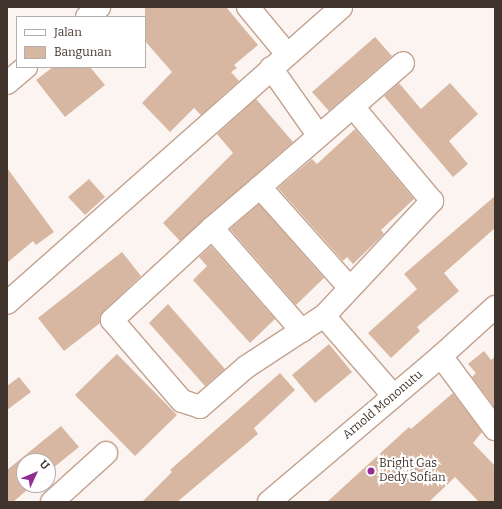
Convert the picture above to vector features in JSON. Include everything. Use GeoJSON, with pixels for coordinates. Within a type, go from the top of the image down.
{"type":"FeatureCollection","features":[{"type":"Feature","properties":{"kind":"street"},"geometry":{"type":"LineString","coordinates":[[88,16],[99,7]]}},
{"type":"Feature","properties":{"kind":"street"},"geometry":{"type":"LineString","coordinates":[[248,7],[319,136]]}},
{"type":"Feature","properties":{"kind":"street"},"geometry":{"type":"LineString","coordinates":[[9,296],[341,7]]}},
{"type":"Feature","properties":{"kind":"street"},"geometry":{"type":"LineString","coordinates":[[353,108],[432,201],[349,287],[324,316],[246,367],[200,407],[182,401],[112,320],[212,228],[353,108],[403,63]]}},
{"type":"Feature","properties":{"kind":"street"},"geometry":{"type":"LineString","coordinates":[[7,83],[25,68]]}},
{"type":"Feature","properties":{"kind":"street"},"geometry":{"type":"LineString","coordinates":[[260,187],[349,287]]}},
{"type":"Feature","properties":{"kind":"street"},"geometry":{"type":"LineString","coordinates":[[212,228],[302,331]]}},
{"type":"Feature","properties":{"kind":"street","name":"Arnold Mononutu"},"geometry":{"type":"LineString","coordinates":[[269,502],[441,356],[495,306]]}},
{"type":"Feature","properties":{"kind":"street"},"geometry":{"type":"LineString","coordinates":[[324,316],[393,396]]}},
{"type":"Feature","properties":{"kind":"street"},"geometry":{"type":"LineString","coordinates":[[441,356],[495,429]]}},
{"type":"Feature","properties":{"kind":"street"},"geometry":{"type":"LineString","coordinates":[[52,502],[106,453]]}},
{"type":"Feature","properties":{"kind":"building"},"geometry":{"type":"Polygon","coordinates":[[[145,7],[226,7],[258,45],[234,65],[237,68],[231,72],[239,81],[201,115],[194,108],[170,132],[142,103],[172,72],[146,42],[145,7]]]}},
{"type":"Feature","properties":{"kind":"building"},"geometry":{"type":"Polygon","coordinates":[[[375,37],[392,56],[329,111],[312,92],[375,37]]]}},
{"type":"Feature","properties":{"kind":"building"},"geometry":{"type":"Polygon","coordinates":[[[52,68],[91,68],[105,85],[65,117],[36,80],[52,68]]]}},
{"type":"Feature","properties":{"kind":"building"},"geometry":{"type":"Polygon","coordinates":[[[399,83],[421,109],[450,83],[478,114],[449,141],[468,164],[453,177],[384,96],[399,83]]]}},
{"type":"Feature","properties":{"kind":"building"},"geometry":{"type":"Polygon","coordinates":[[[256,99],[293,142],[180,241],[163,223],[233,153],[217,134],[256,99]]]}},
{"type":"Feature","properties":{"kind":"building"},"geometry":{"type":"Polygon","coordinates":[[[355,129],[414,199],[381,230],[384,234],[353,264],[347,257],[343,261],[278,188],[312,159],[317,164],[355,129]]]}},
{"type":"Feature","properties":{"kind":"building"},"geometry":{"type":"Polygon","coordinates":[[[7,168],[54,232],[36,245],[33,241],[7,263],[7,168]]]}},
{"type":"Feature","properties":{"kind":"building"},"geometry":{"type":"Polygon","coordinates":[[[89,179],[105,197],[85,215],[68,197],[89,179]]]}},
{"type":"Feature","properties":{"kind":"building"},"geometry":{"type":"Polygon","coordinates":[[[495,196],[495,228],[444,273],[459,291],[417,327],[420,331],[391,358],[368,333],[417,289],[404,274],[495,196]]]}},
{"type":"Feature","properties":{"kind":"building"},"geometry":{"type":"Polygon","coordinates":[[[259,204],[324,278],[296,305],[230,229],[259,204]]]}},
{"type":"Feature","properties":{"kind":"building"},"geometry":{"type":"Polygon","coordinates":[[[211,246],[275,319],[250,343],[193,280],[207,266],[199,257],[211,246]]]}},
{"type":"Feature","properties":{"kind":"building"},"geometry":{"type":"Polygon","coordinates":[[[122,252],[141,276],[104,311],[100,323],[64,351],[38,318],[122,252]]]}},
{"type":"Feature","properties":{"kind":"building"},"geometry":{"type":"Polygon","coordinates":[[[168,304],[225,369],[205,386],[149,323],[168,304]]]}},
{"type":"Feature","properties":{"kind":"building"},"geometry":{"type":"Polygon","coordinates":[[[329,344],[352,372],[315,403],[292,375],[329,344]]]}},
{"type":"Feature","properties":{"kind":"building"},"geometry":{"type":"Polygon","coordinates":[[[484,351],[491,360],[495,357],[495,408],[472,377],[476,373],[468,364],[484,351]]]}},
{"type":"Feature","properties":{"kind":"building"},"geometry":{"type":"Polygon","coordinates":[[[117,354],[177,415],[135,456],[75,395],[117,354]]]}},
{"type":"Feature","properties":{"kind":"building"},"geometry":{"type":"Polygon","coordinates":[[[280,373],[295,390],[254,428],[258,434],[177,502],[142,502],[172,472],[170,470],[280,373]]]}},
{"type":"Feature","properties":{"kind":"building"},"geometry":{"type":"Polygon","coordinates":[[[19,377],[31,392],[7,410],[7,386],[19,377]]]}},
{"type":"Feature","properties":{"kind":"building"},"geometry":{"type":"Polygon","coordinates":[[[453,393],[482,432],[473,443],[495,466],[495,502],[479,502],[455,477],[429,502],[327,502],[409,427],[411,429],[453,393]]]}},
{"type":"Feature","properties":{"kind":"building"},"geometry":{"type":"Polygon","coordinates":[[[61,426],[79,447],[56,466],[56,453],[28,453],[61,426]]]}},
{"type":"Feature","properties":{"kind":"building"},"geometry":{"type":"Polygon","coordinates":[[[16,463],[16,493],[24,493],[13,502],[7,502],[7,470],[16,463]]]}},
{"type":"Feature","properties":{"kind":"place","name":"Bright Gas Dedy Sofian"},"geometry":{"type":"Point","coordinates":[371,471]}}]}
